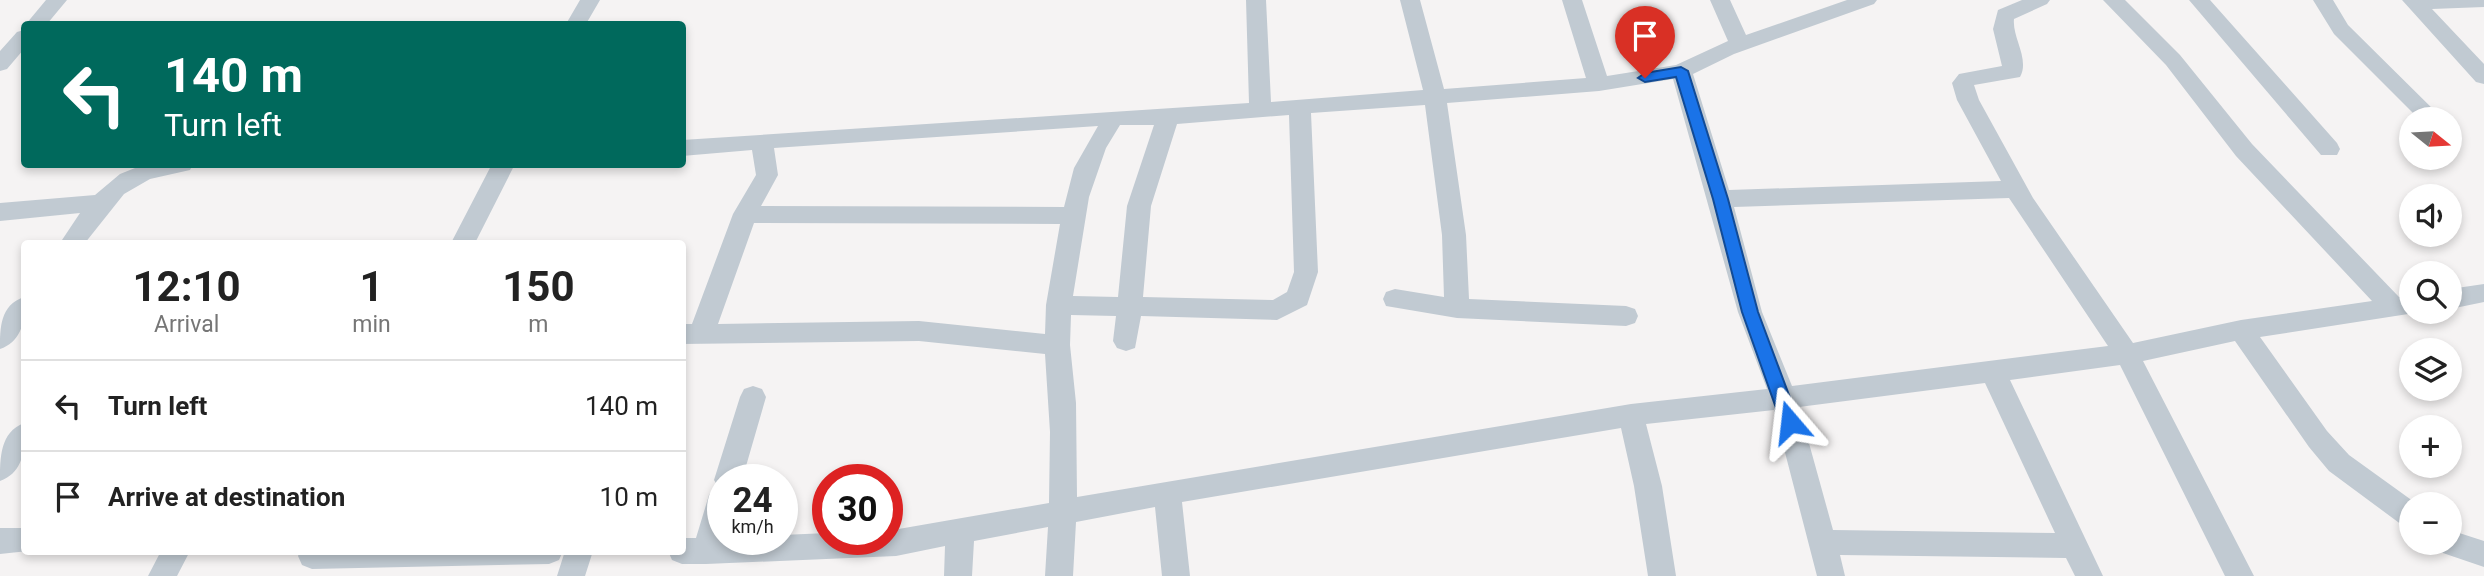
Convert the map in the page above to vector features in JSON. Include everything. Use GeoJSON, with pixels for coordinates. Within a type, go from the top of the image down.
{"type":"FeatureCollection","features":[{"type":"Feature","properties":{"kind":"street"},"geometry":{"type":"LineString","coordinates":[[39,21],[57,0]]}},
{"type":"Feature","properties":{"kind":"street"},"geometry":{"type":"LineString","coordinates":[[578,21],[590,0]]}},
{"type":"Feature","properties":{"kind":"street"},"geometry":{"type":"LineString","coordinates":[[1256,0],[1260,108]]}},
{"type":"Feature","properties":{"kind":"street"},"geometry":{"type":"LineString","coordinates":[[1410,0],[1435,97],[1454,235],[1457,308]]}},
{"type":"Feature","properties":{"kind":"street"},"geometry":{"type":"LineString","coordinates":[[1572,0],[1599,83]]}},
{"type":"Feature","properties":{"kind":"street"},"geometry":{"type":"LineString","coordinates":[[1720,0],[1740,44]]}},
{"type":"Feature","properties":{"kind":"street"},"geometry":{"type":"LineString","coordinates":[[686,148],[1111,118],[1168,117],[1599,83],[1681,71],[1740,44],[1867,0]]}},
{"type":"Feature","properties":{"kind":"street"},"geometry":{"type":"LineString","coordinates":[[2040,0],[2018,7],[2005,16],[2002,23],[2013,62],[2012,72],[1977,76],[1964,83],[1968,100],[2024,203],[2127,354],[2240,576]]}},
{"type":"Feature","properties":{"kind":"street"},"geometry":{"type":"LineString","coordinates":[[2113,0],[2172,60],[2244,150],[2399,302]]}},
{"type":"Feature","properties":{"kind":"street"},"geometry":{"type":"LineString","coordinates":[[2199,0],[2329,149]]}},
{"type":"Feature","properties":{"kind":"street"},"geometry":{"type":"LineString","coordinates":[[2323,0],[2341,29],[2420,107]]}},
{"type":"Feature","properties":{"kind":"street"},"geometry":{"type":"LineString","coordinates":[[2413,1],[2484,1]]}},
{"type":"Feature","properties":{"kind":"street"},"geometry":{"type":"LineString","coordinates":[[2413,1],[2473,54],[2484,77]]}},
{"type":"Feature","properties":{"kind":"street"},"geometry":{"type":"LineString","coordinates":[[0,64],[21,40]]}},
{"type":"Feature","properties":{"kind":"street"},"geometry":{"type":"LineString","coordinates":[[1681,71],[1720,199],[1750,312],[1784,398],[1831,576]]}},
{"type":"Feature","properties":{"kind":"street"},"geometry":{"type":"LineString","coordinates":[[1058,305],[1277,310],[1298,298],[1306,272],[1300,105]]}},
{"type":"Feature","properties":{"kind":"street"},"geometry":{"type":"LineString","coordinates":[[1126,341],[1139,206],[1168,117]]}},
{"type":"Feature","properties":{"kind":"street"},"geometry":{"type":"LineString","coordinates":[[1059,576],[1065,512],[1066,433],[1058,345],[1058,305],[1087,160],[1101,135],[1108,131],[1111,118]]}},
{"type":"Feature","properties":{"kind":"street"},"geometry":{"type":"LineString","coordinates":[[762,141],[767,175],[745,214],[692,334],[919,331],[1058,345]]}},
{"type":"Feature","properties":{"kind":"street"},"geometry":{"type":"LineString","coordinates":[[74,240],[100,203],[130,177],[166,168]]}},
{"type":"Feature","properties":{"kind":"street"},"geometry":{"type":"LineString","coordinates":[[465,240],[501,168]]}},
{"type":"Feature","properties":{"kind":"street"},"geometry":{"type":"LineString","coordinates":[[1720,199],[2018,189]]}},
{"type":"Feature","properties":{"kind":"street"},"geometry":{"type":"LineString","coordinates":[[0,212],[100,203]]}},
{"type":"Feature","properties":{"kind":"street"},"geometry":{"type":"LineString","coordinates":[[745,214],[1074,215]]}},
{"type":"Feature","properties":{"kind":"street"},"geometry":{"type":"LineString","coordinates":[[2462,297],[2484,293]]}},
{"type":"Feature","properties":{"kind":"street"},"geometry":{"type":"LineString","coordinates":[[1395,299],[1457,308],[1626,316]]}},
{"type":"Feature","properties":{"kind":"street"},"geometry":{"type":"LineString","coordinates":[[707,526],[694,551],[896,543],[1167,493],[1631,415],[2127,354],[2241,330],[2399,307]]}},
{"type":"Feature","properties":{"kind":"street"},"geometry":{"type":"LineString","coordinates":[[0,339],[21,314]]}},
{"type":"Feature","properties":{"kind":"street"},"geometry":{"type":"LineString","coordinates":[[2241,330],[2318,439],[2339,463],[2399,507]]}},
{"type":"Feature","properties":{"kind":"street"},"geometry":{"type":"LineString","coordinates":[[1993,372],[2089,576]]}},
{"type":"Feature","properties":{"kind":"street"},"geometry":{"type":"LineString","coordinates":[[733,464],[753,397]]}},
{"type":"Feature","properties":{"kind":"street"},"geometry":{"type":"LineString","coordinates":[[1631,415],[1648,486],[1662,576]]}},
{"type":"Feature","properties":{"kind":"street"},"geometry":{"type":"LineString","coordinates":[[0,469],[21,438]]}},
{"type":"Feature","properties":{"kind":"street"},"geometry":{"type":"LineString","coordinates":[[1167,493],[1176,576]]}},
{"type":"Feature","properties":{"kind":"street"},"geometry":{"type":"LineString","coordinates":[[958,576],[960,531]]}},
{"type":"Feature","properties":{"kind":"street"},"geometry":{"type":"LineString","coordinates":[[0,541],[21,540]]}},
{"type":"Feature","properties":{"kind":"street"},"geometry":{"type":"LineString","coordinates":[[1822,542],[2075,546]]}},
{"type":"Feature","properties":{"kind":"street"},"geometry":{"type":"LineString","coordinates":[[2462,547],[2484,554]]}},
{"type":"Feature","properties":{"kind":"street"},"geometry":{"type":"LineString","coordinates":[[162,576],[174,555]]}},
{"type":"Feature","properties":{"kind":"street"},"geometry":{"type":"LineString","coordinates":[[310,561],[477,564],[527,555]]}},
{"type":"Feature","properties":{"kind":"street"},"geometry":{"type":"LineString","coordinates":[[571,576],[578,555]]}},
{"type":"Feature","properties":{"kind":"route"},"geometry":{"type":"LineString","coordinates":[[1645,78],[1681,71],[1720,199],[1750,312],[1784,398],[1790,422]]}}]}
